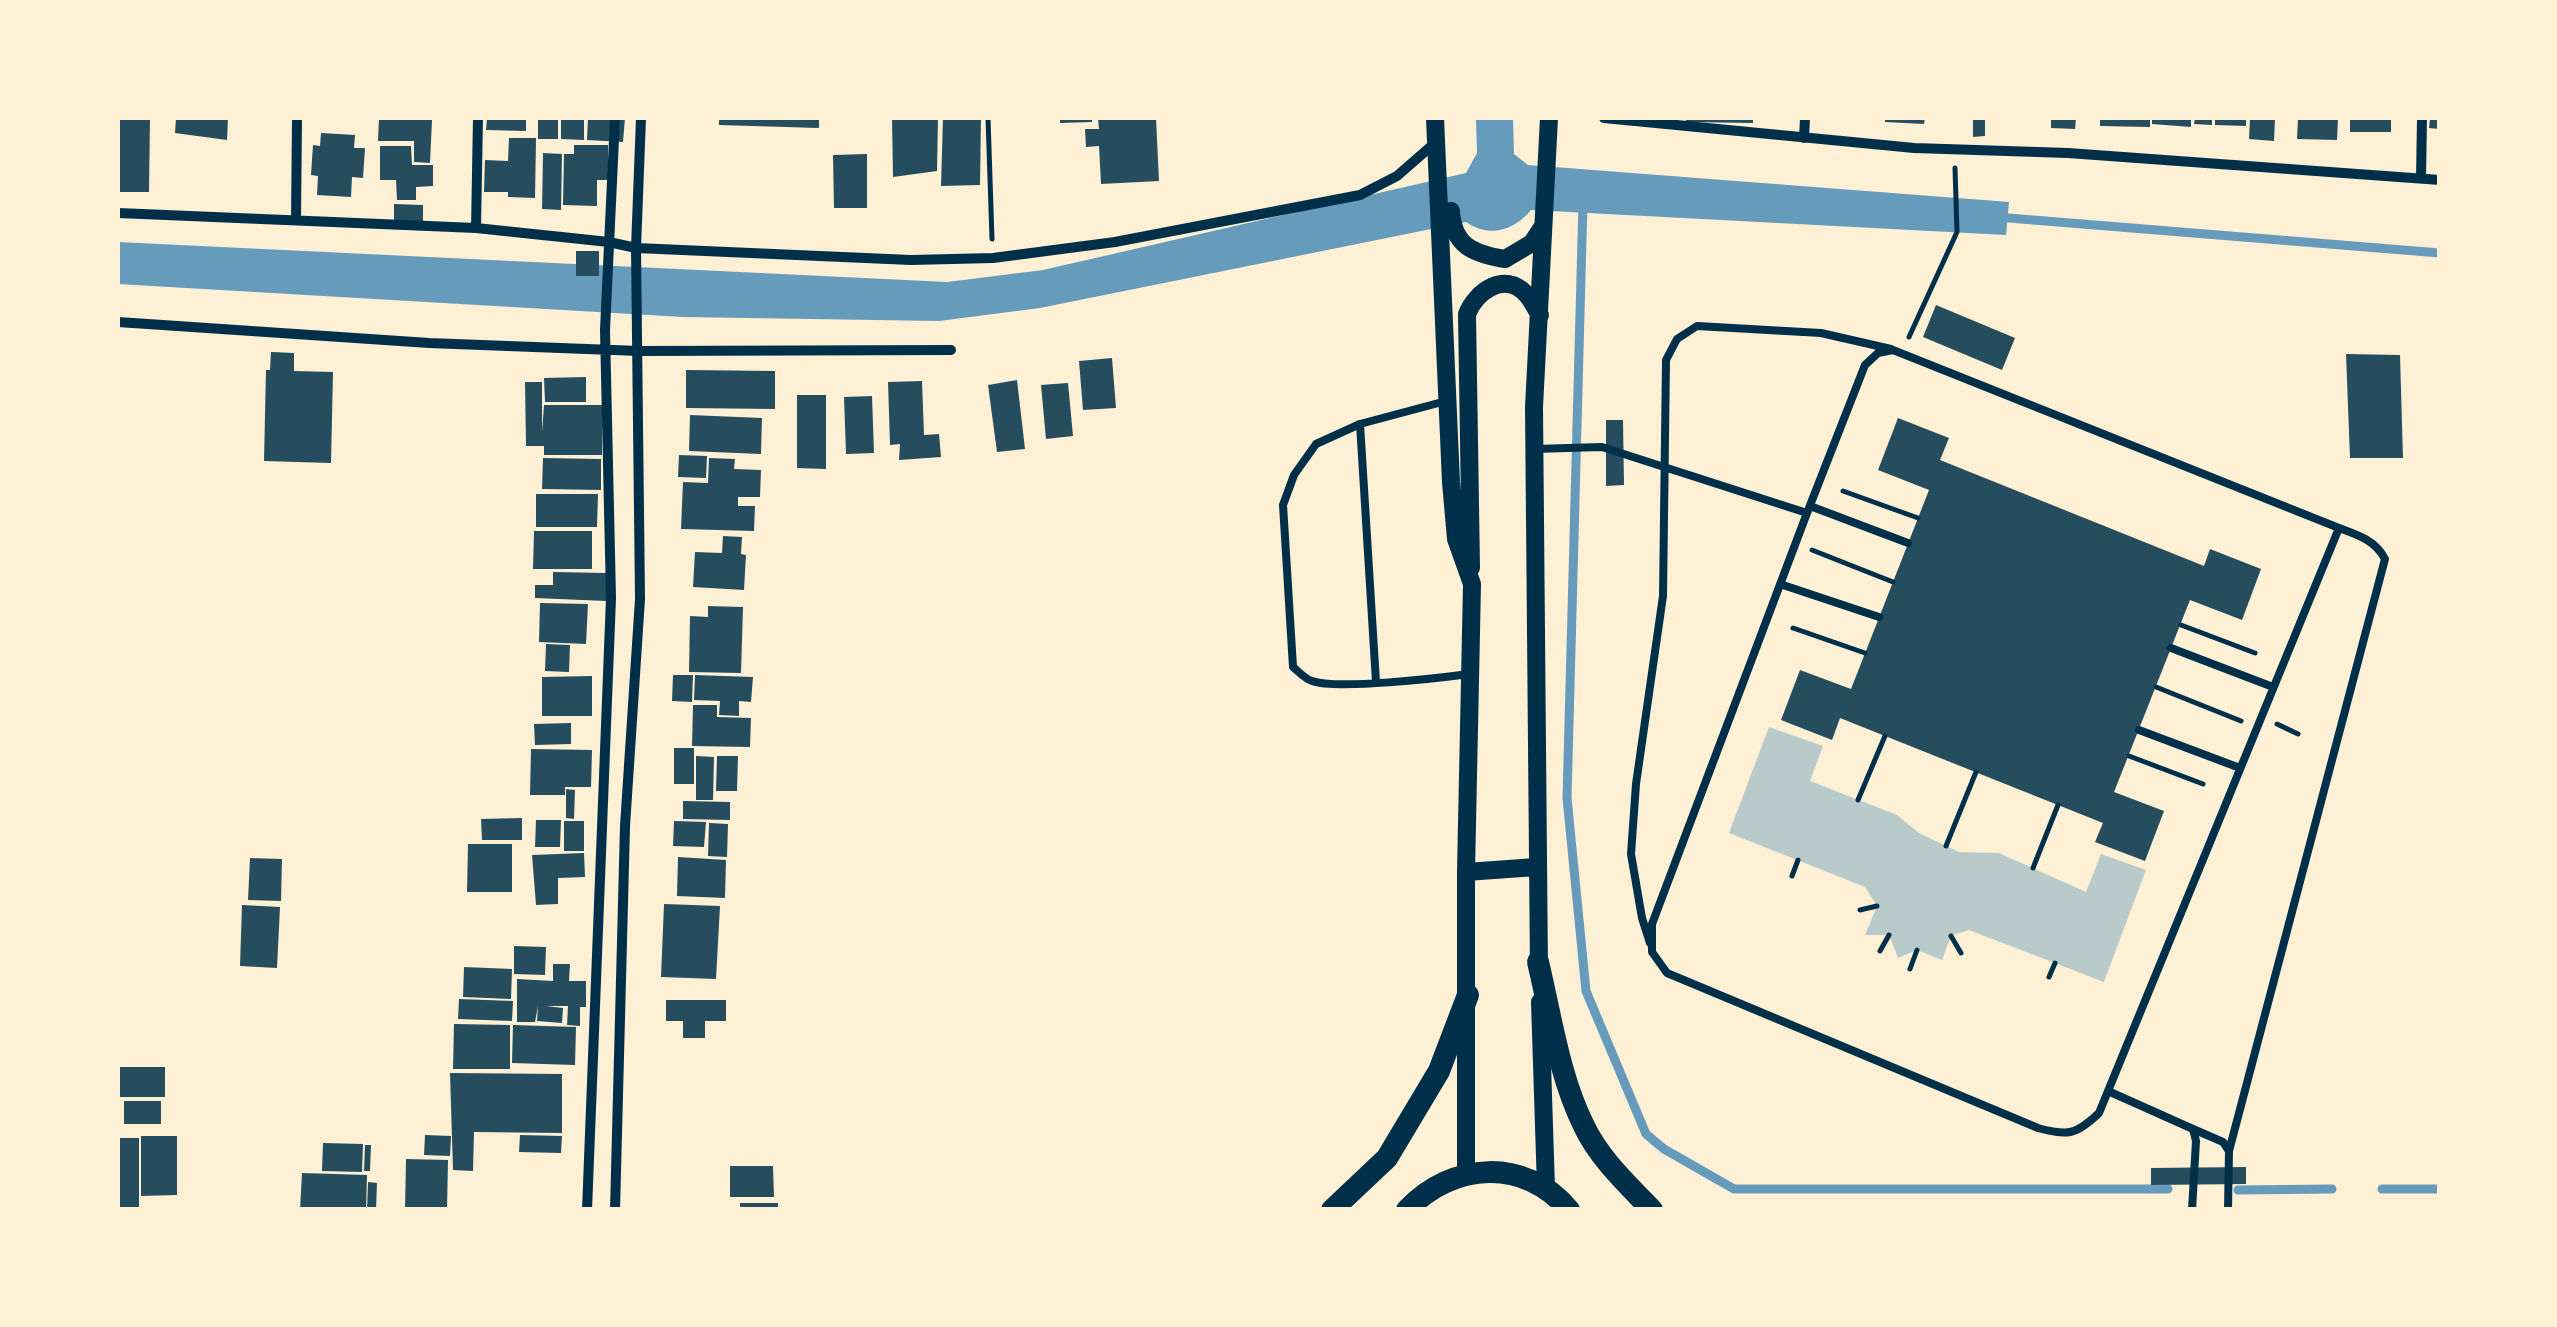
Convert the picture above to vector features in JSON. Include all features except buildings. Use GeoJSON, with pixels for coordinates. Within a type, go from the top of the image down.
{"type":"FeatureCollection","features":[{"type":"Feature","properties":{"kind":"highway"},"geometry":{"type":"LineString","coordinates":[[1538,962],[1563,1070],[1584,1127],[1618,1174],[1652,1210]]}},
{"type":"Feature","properties":{"kind":"highway"},"geometry":{"type":"LineString","coordinates":[[1332,1210],[1387,1158],[1439,1071],[1468,995]]}},
{"type":"Feature","properties":{"kind":"highway"},"geometry":{"type":"LineString","coordinates":[[1407,1210],[1434,1186],[1466,1173],[1508,1173],[1546,1188],[1569,1210]]}},
{"type":"Feature","properties":{"kind":"street"},"geometry":{"type":"LineString","coordinates":[[296,220],[297,118]]}},
{"type":"Feature","properties":{"kind":"street"},"geometry":{"type":"LineString","coordinates":[[476,228],[478,118]]}},
{"type":"Feature","properties":{"kind":"street"},"geometry":{"type":"LineString","coordinates":[[587,1210],[611,598],[605,330],[615,118]]}},
{"type":"Feature","properties":{"kind":"street"},"geometry":{"type":"LineString","coordinates":[[615,1210],[625,826],[640,599],[636,248],[641,118]]}},
{"type":"Feature","properties":{"kind":"street"},"geometry":{"type":"LineString","coordinates":[[1435,118],[1452,224],[1461,244],[1474,252],[1505,258],[1532,243],[1546,216]]}},
{"type":"Feature","properties":{"kind":"street"},"geometry":{"type":"LineString","coordinates":[[1546,1188],[1536,867],[1534,449],[1549,118]]}},
{"type":"Feature","properties":{"kind":"street"},"geometry":{"type":"LineString","coordinates":[[1604,118],[1804,138],[2440,180]]}},
{"type":"Feature","properties":{"kind":"street"},"geometry":{"type":"LineString","coordinates":[[1804,138],[1805,118]]}},
{"type":"Feature","properties":{"kind":"street"},"geometry":{"type":"LineString","coordinates":[[2421,178],[2422,118]]}},
{"type":"Feature","properties":{"kind":"street"},"geometry":{"type":"LineString","coordinates":[[118,213],[476,228],[636,248],[894,260],[993,258],[1115,242],[1360,195],[1397,176],[1436,142]]}},
{"type":"Feature","properties":{"kind":"street"},"geometry":{"type":"LineString","coordinates":[[1444,178],[1446,400],[1456,539],[1472,584]]}},
{"type":"Feature","properties":{"kind":"street"},"geometry":{"type":"LineString","coordinates":[[1466,1173],[1466,872],[1472,584],[1467,314],[1472,300],[1484,288],[1500,284],[1513,285],[1525,292],[1540,315]]}},
{"type":"Feature","properties":{"kind":"street"},"geometry":{"type":"LineString","coordinates":[[118,322],[430,343],[606,350],[951,350]]}},
{"type":"Feature","properties":{"kind":"street"},"geometry":{"type":"LineString","coordinates":[[1466,872],[1536,867]]}},
{"type":"Feature","properties":{"kind":"lane"},"geometry":{"type":"LineString","coordinates":[[2228,1210],[2229,1151],[2384,559],[2380,549],[2368,540],[2338,528],[1898,352],[1821,334],[1696,326],[1676,339],[1666,360],[1663,596],[1636,784],[1631,854],[1652,952],[1668,973],[2038,1128],[2063,1134],[2083,1128],[2099,1112],[2338,528]]}},
{"type":"Feature","properties":{"kind":"lane"},"geometry":{"type":"LineString","coordinates":[[1652,952],[1652,924],[1866,364],[1878,353],[1898,352]]}},
{"type":"Feature","properties":{"kind":"lane"},"geometry":{"type":"LineString","coordinates":[[1446,400],[1360,424],[1316,444],[1294,475],[1284,505],[1293,667],[1311,681],[1376,682],[1469,674]]}},
{"type":"Feature","properties":{"kind":"lane"},"geometry":{"type":"LineString","coordinates":[[1360,424],[1376,682]]}},
{"type":"Feature","properties":{"kind":"lane"},"geometry":{"type":"LineString","coordinates":[[1534,449],[1602,448],[1908,543]]}},
{"type":"Feature","properties":{"kind":"lane"},"geometry":{"type":"LineString","coordinates":[[1780,584],[1880,617]]}},
{"type":"Feature","properties":{"kind":"lane"},"geometry":{"type":"LineString","coordinates":[[2172,648],[2273,687]]}},
{"type":"Feature","properties":{"kind":"lane"},"geometry":{"type":"LineString","coordinates":[[2139,730],[2240,768]]}},
{"type":"Feature","properties":{"kind":"lane"},"geometry":{"type":"LineString","coordinates":[[2108,1091],[2224,1142],[2229,1151]]}},
{"type":"Feature","properties":{"kind":"lane"},"geometry":{"type":"LineString","coordinates":[[2192,1210],[2196,1141],[2193,1129]]}},
{"type":"Feature","properties":{"kind":"path"},"geometry":{"type":"LineString","coordinates":[[988,118],[993,258]]}},
{"type":"Feature","properties":{"kind":"path"},"geometry":{"type":"LineString","coordinates":[[1898,352],[1956,232],[1954,149]]}},
{"type":"Feature","properties":{"kind":"path"},"geometry":{"type":"LineString","coordinates":[[1844,491],[1918,518]]}},
{"type":"Feature","properties":{"kind":"path"},"geometry":{"type":"LineString","coordinates":[[1821,554],[1894,582]]}},
{"type":"Feature","properties":{"kind":"path"},"geometry":{"type":"LineString","coordinates":[[2180,625],[2255,653]]}},
{"type":"Feature","properties":{"kind":"path"},"geometry":{"type":"LineString","coordinates":[[1793,628],[1866,653]]}},
{"type":"Feature","properties":{"kind":"path"},"geometry":{"type":"LineString","coordinates":[[2156,687],[2230,716]]}},
{"type":"Feature","properties":{"kind":"path"},"geometry":{"type":"LineString","coordinates":[[2271,722],[2298,734]]}},
{"type":"Feature","properties":{"kind":"path"},"geometry":{"type":"LineString","coordinates":[[1858,800],[1884,736]]}},
{"type":"Feature","properties":{"kind":"path"},"geometry":{"type":"LineString","coordinates":[[2129,756],[2202,784]]}},
{"type":"Feature","properties":{"kind":"path"},"geometry":{"type":"LineString","coordinates":[[1946,846],[1976,772]]}},
{"type":"Feature","properties":{"kind":"path"},"geometry":{"type":"LineString","coordinates":[[2033,868],[2058,805]]}},
{"type":"Feature","properties":{"kind":"path"},"geometry":{"type":"LineString","coordinates":[[1792,876],[1798,860]]}},
{"type":"Feature","properties":{"kind":"path"},"geometry":{"type":"LineString","coordinates":[[1860,910],[1878,906]]}},
{"type":"Feature","properties":{"kind":"path"},"geometry":{"type":"LineString","coordinates":[[1880,951],[1889,935]]}},
{"type":"Feature","properties":{"kind":"path"},"geometry":{"type":"LineString","coordinates":[[1951,936],[1960,953]]}},
{"type":"Feature","properties":{"kind":"path"},"geometry":{"type":"LineString","coordinates":[[1910,969],[1917,950]]}},
{"type":"Feature","properties":{"kind":"path"},"geometry":{"type":"LineString","coordinates":[[2049,977],[2055,964]]}},
{"type":"Feature","properties":{"kind":"shaded area"},"geometry":{"type":"Polygon","coordinates":[[[1769,727],[1823,746],[1810,781],[1897,815],[1919,833],[1959,852],[1999,853],[2086,892],[2101,854],[2146,870],[2104,982],[1969,930],[1951,936],[1942,960],[1917,950],[1898,958],[1889,935],[1865,935],[1877,906],[1865,887],[1729,833],[1769,727]]]}},
{"type":"Feature","properties":{"kind":"water"},"geometry":{"type":"Polygon","coordinates":[[[1476,118],[1513,118],[1514,154],[1528,165],[2009,202],[2006,235],[1531,210],[1517,223],[1501,230],[1483,230],[1466,222],[1040,308],[939,321],[683,317],[118,284],[118,242],[947,282],[1043,270],[1466,173],[1477,153],[1476,118]]]}},
{"type":"Feature","properties":{"kind":"waterway"},"geometry":{"type":"LineString","coordinates":[[1583,202],[1567,798],[1586,991],[1646,1134],[1664,1149],[1734,1189],[2168,1189]]}},
{"type":"Feature","properties":{"kind":"waterway"},"geometry":{"type":"LineString","coordinates":[[1996,217],[2440,253]]}},
{"type":"Feature","properties":{"kind":"waterway"},"geometry":{"type":"LineString","coordinates":[[2238,1190],[2332,1189]]}},
{"type":"Feature","properties":{"kind":"waterway"},"geometry":{"type":"LineString","coordinates":[[2382,1189],[2440,1189]]}}]}
